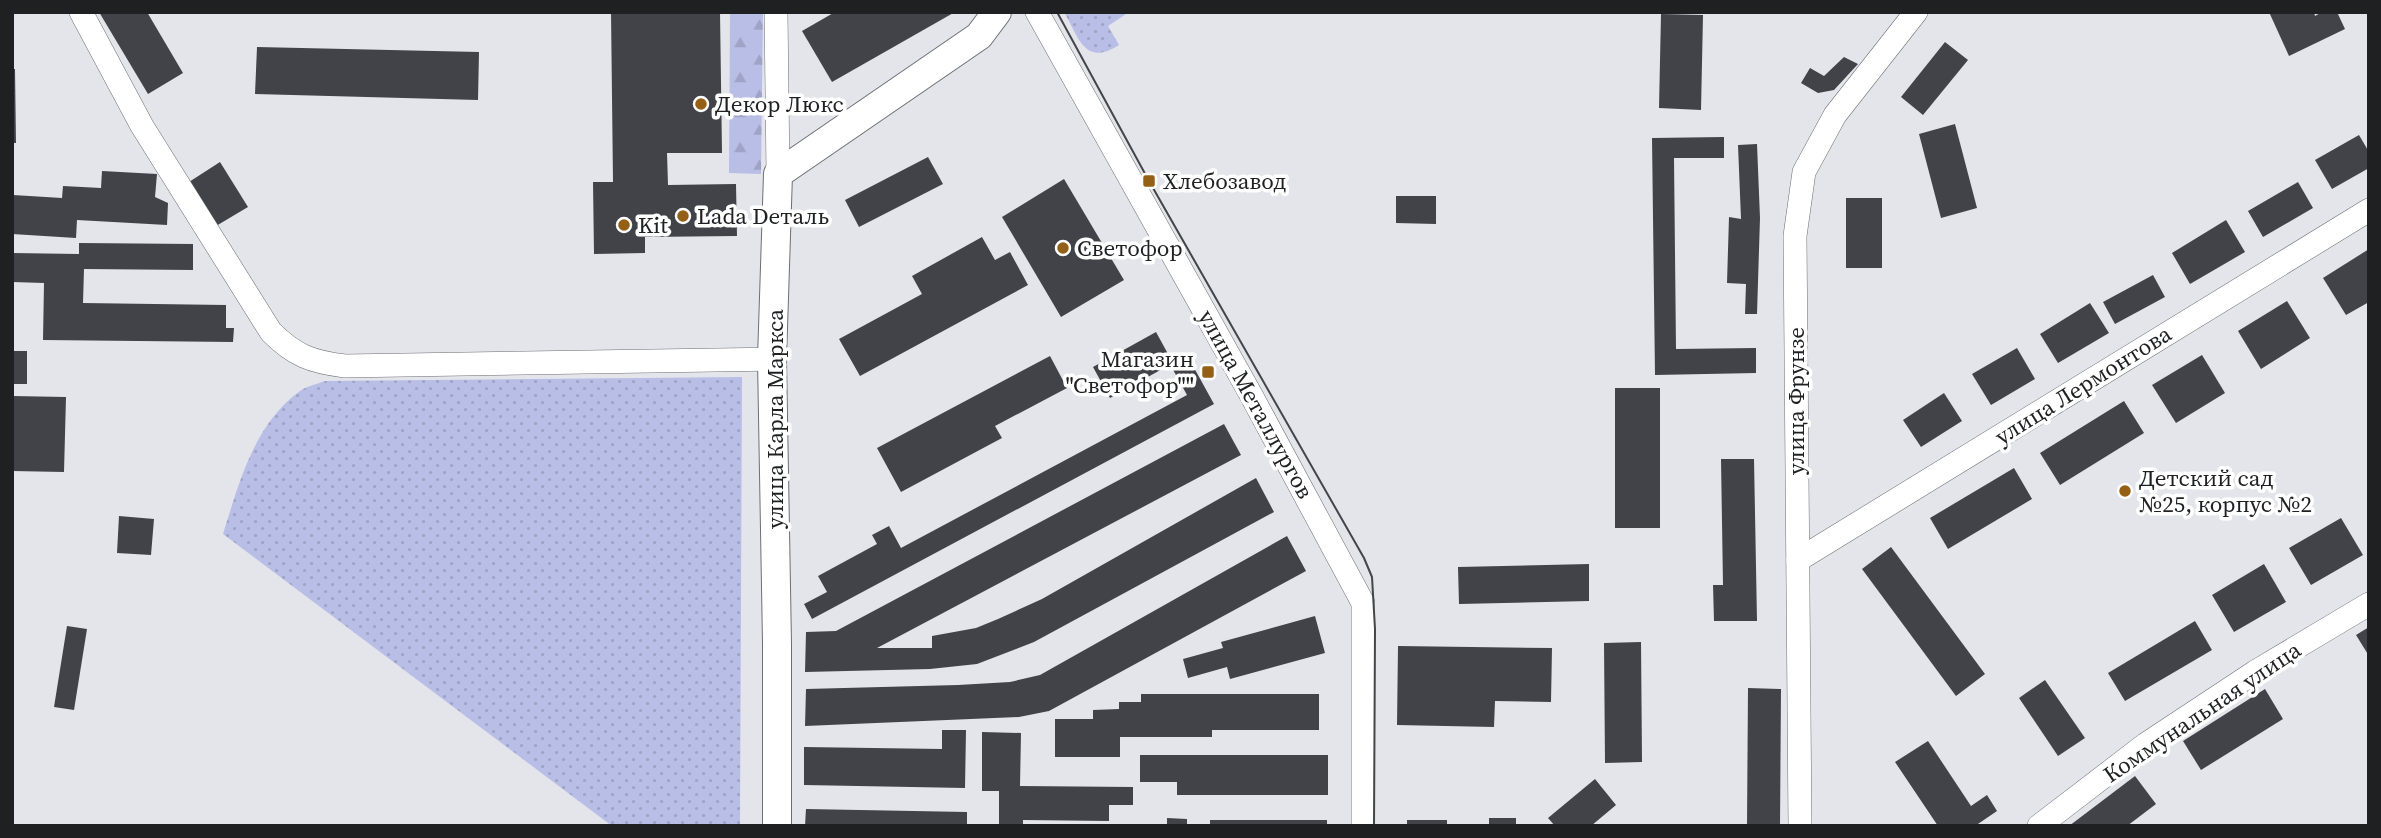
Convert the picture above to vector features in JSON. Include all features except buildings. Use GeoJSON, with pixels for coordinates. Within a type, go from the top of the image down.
{"type":"FeatureCollection","features":[{"type":"Feature","properties":{"kind":"main road"},"geometry":{"type":"LineString","coordinates":[[778,174],[979,36],[997,12]]}},
{"type":"Feature","properties":{"kind":"main road","name":"улица Карла Маркса"},"geometry":{"type":"LineString","coordinates":[[777,826],[772,359],[778,174]]}},
{"type":"Feature","properties":{"kind":"street"},"geometry":{"type":"LineString","coordinates":[[81,12],[142,125],[271,332],[287,348],[302,357],[345,366],[772,359]]}},
{"type":"Feature","properties":{"kind":"street","name":"улица Карла Маркса"},"geometry":{"type":"LineString","coordinates":[[776,12],[778,174]]}},
{"type":"Feature","properties":{"kind":"street","name":"улица Металлургов"},"geometry":{"type":"LineString","coordinates":[[1037,12],[1276,440],[1363,603],[1363,826]]}},
{"type":"Feature","properties":{"kind":"street","name":"улица Фрунзе"},"geometry":{"type":"LineString","coordinates":[[1800,826],[1796,236],[1804,172],[1835,115],[1916,12]]}},
{"type":"Feature","properties":{"kind":"street","name":"улица Лермонтова"},"geometry":{"type":"LineString","coordinates":[[1798,560],[2369,210]]}},
{"type":"Feature","properties":{"kind":"street","name":"Коммунальная улица"},"geometry":{"type":"LineString","coordinates":[[2039,826],[2146,744],[2255,672],[2369,604]]}},
{"type":"Feature","properties":{"kind":"green space"},"geometry":{"type":"Polygon","coordinates":[[[730,12],[763,12],[761,174],[729,173],[730,12]]]}},
{"type":"Feature","properties":{"kind":"green space"},"geometry":{"type":"Polygon","coordinates":[[[1064,12],[1129,12],[1108,26],[1119,45],[1098,53],[1091,51],[1079,40],[1064,12]]]}},
{"type":"Feature","properties":{"kind":"green space"},"geometry":{"type":"Polygon","coordinates":[[[742,377],[740,826],[612,826],[223,534],[250,456],[271,420],[300,391],[325,381],[742,377]]]}},
{"type":"Feature","properties":{"kind":"tram line"},"geometry":{"type":"LineString","coordinates":[[1057,12],[1149,181],[1364,558],[1372,577],[1375,629],[1374,826]]}},
{"type":"Feature","properties":{"kind":"place","name":"Декор Люкс"},"geometry":{"type":"Point","coordinates":[701,104]}},
{"type":"Feature","properties":{"kind":"place","name":"Хлебозавод"},"geometry":{"type":"Point","coordinates":[1149,181]}},
{"type":"Feature","properties":{"kind":"place","name":"Lada Dеталь"},"geometry":{"type":"Point","coordinates":[683,216]}},
{"type":"Feature","properties":{"kind":"place","name":"Kit"},"geometry":{"type":"Point","coordinates":[624,225]}},
{"type":"Feature","properties":{"kind":"place","name":"Светофор"},"geometry":{"type":"Point","coordinates":[1063,248]}},
{"type":"Feature","properties":{"kind":"place","name":"Магазин \"Светофор\"\""},"geometry":{"type":"Point","coordinates":[1208,372]}},
{"type":"Feature","properties":{"kind":"place","name":"Детский сад №25, корпус №2"},"geometry":{"type":"Point","coordinates":[2125,491]}}]}
